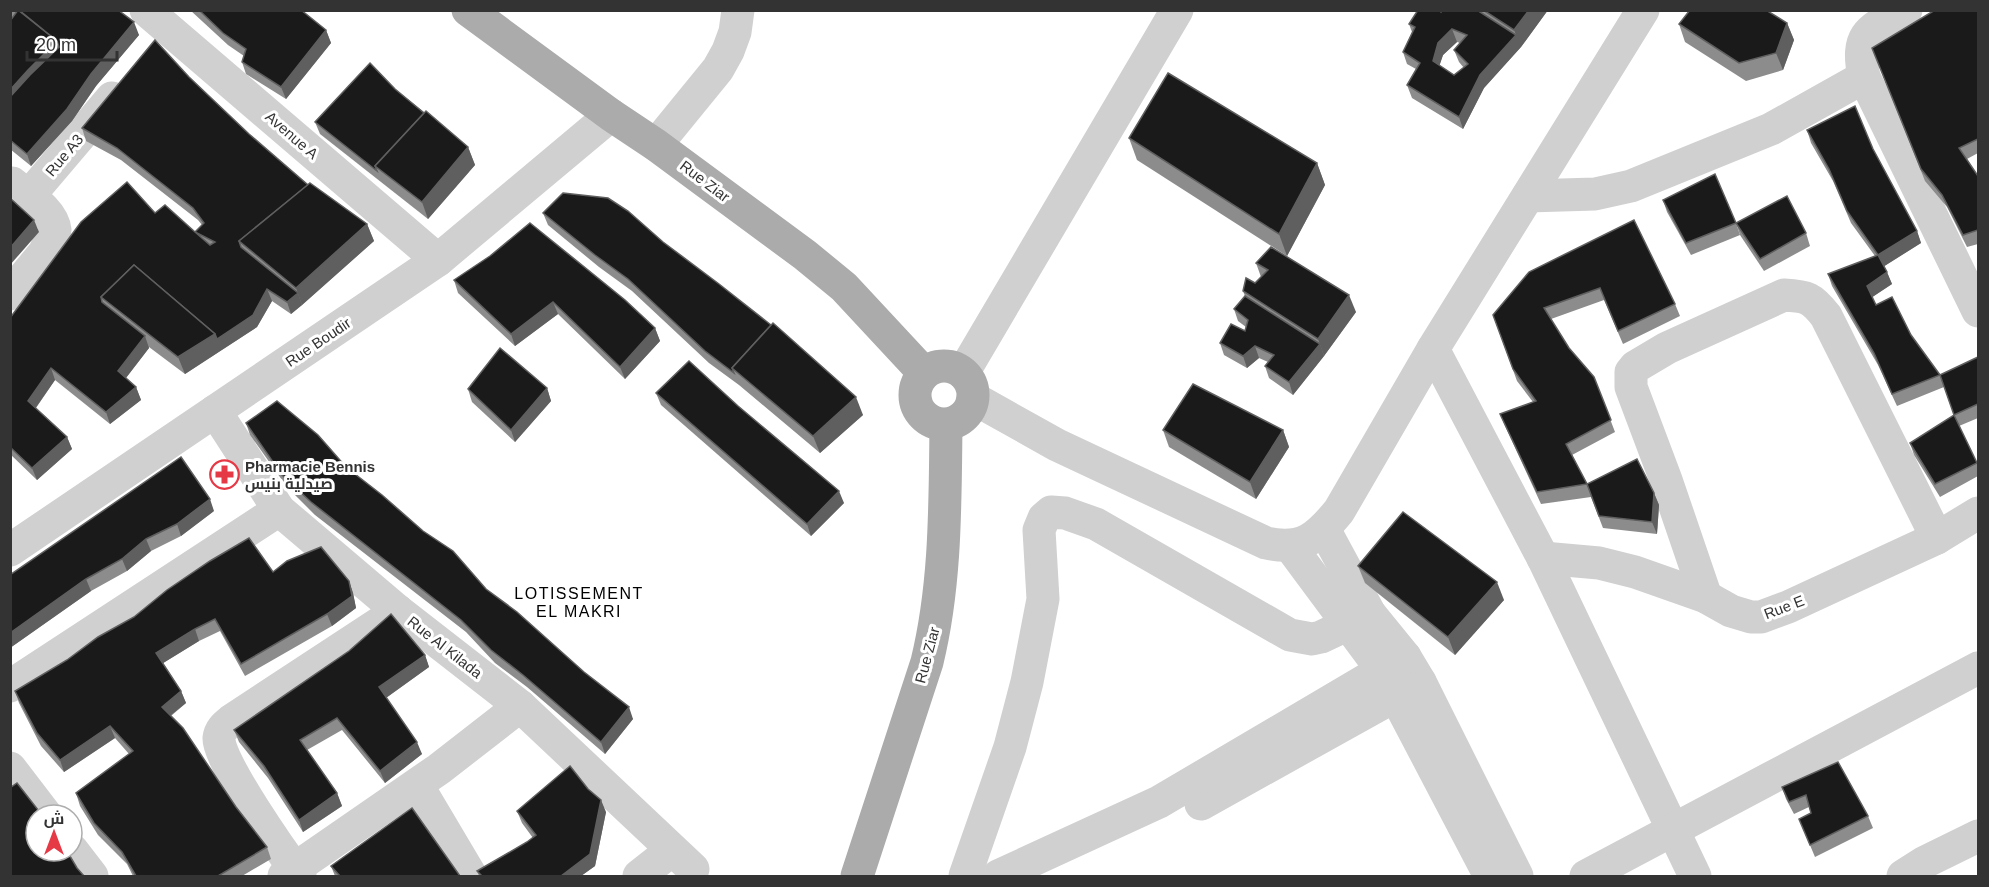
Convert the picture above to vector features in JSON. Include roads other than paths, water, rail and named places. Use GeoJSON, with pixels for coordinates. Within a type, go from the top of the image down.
{"type":"FeatureCollection","features":[{"type":"Feature","properties":{"kind":"main road","name":"Rue Ziar"},"geometry":{"type":"LineString","coordinates":[[468,10],[805,255],[844,287],[924,373]]}},
{"type":"Feature","properties":{"kind":"main road"},"geometry":{"type":"LineString","coordinates":[[937,366],[951,366],[968,385],[970,408],[956,422],[946,425],[931,422],[916,406],[914,400],[916,385],[924,373],[937,366]]}},
{"type":"Feature","properties":{"kind":"main road","name":"Rue Ziar"},"geometry":{"type":"LineString","coordinates":[[857,876],[927,662],[935,628],[945,530],[946,425]]}},
{"type":"Feature","properties":{"kind":"street"},"geometry":{"type":"LineString","coordinates":[[656,145],[718,69],[735,32],[738,10]]}},
{"type":"Feature","properties":{"kind":"street"},"geometry":{"type":"LineString","coordinates":[[1177,10],[968,385],[1057,445],[1266,543],[1290,546],[1300,545],[1309,540],[1324,529],[1339,512],[1434,349],[1643,10]]}},
{"type":"Feature","properties":{"kind":"street"},"geometry":{"type":"LineString","coordinates":[[1906,10],[1878,25],[1864,39],[1860,57],[1864,77],[1978,311]]}},
{"type":"Feature","properties":{"kind":"street","name":"Rue A3"},"geometry":{"type":"LineString","coordinates":[[28,196],[139,65],[157,20]]}},
{"type":"Feature","properties":{"kind":"street","name":"Avenue A"},"geometry":{"type":"LineString","coordinates":[[157,20],[438,260]]}},
{"type":"Feature","properties":{"kind":"street"},"geometry":{"type":"LineString","coordinates":[[1528,196],[1595,194],[1631,186],[1771,129],[1864,77]]}},
{"type":"Feature","properties":{"kind":"street","name":"Rue Boudir"},"geometry":{"type":"LineString","coordinates":[[10,550],[438,260],[611,115]]}},
{"type":"Feature","properties":{"kind":"street"},"geometry":{"type":"LineString","coordinates":[[10,294],[44,254],[54,236],[55,226],[28,196]]}},
{"type":"Feature","properties":{"kind":"street"},"geometry":{"type":"LineString","coordinates":[[1706,597],[1631,387],[1631,372],[1635,367],[1667,348],[1784,295],[1803,296],[1814,301],[1826,316],[1937,538]]}},
{"type":"Feature","properties":{"kind":"street"},"geometry":{"type":"LineString","coordinates":[[1434,349],[1544,558],[1695,876]]}},
{"type":"Feature","properties":{"kind":"street","name":"Rue Al Kilada"},"geometry":{"type":"LineString","coordinates":[[215,411],[279,510],[398,611],[520,706],[682,860],[639,876]]}},
{"type":"Feature","properties":{"kind":"street"},"geometry":{"type":"LineString","coordinates":[[10,686],[279,510]]}},
{"type":"Feature","properties":{"kind":"street"},"geometry":{"type":"LineString","coordinates":[[965,876],[1010,747],[1027,682],[1043,599],[1039,530],[1044,518],[1051,512],[1065,513],[1096,524],[1290,635],[1312,639],[1322,637],[1358,619]]}},
{"type":"Feature","properties":{"kind":"street","name":"Rue E"},"geometry":{"type":"LineString","coordinates":[[1544,558],[1599,563],[1635,572],[1706,597],[1731,611],[1751,617],[1761,617],[1788,607],[1937,538],[1978,513]]}},
{"type":"Feature","properties":{"kind":"street"},"geometry":{"type":"LineString","coordinates":[[1324,529],[1358,619]]}},
{"type":"Feature","properties":{"kind":"street"},"geometry":{"type":"LineString","coordinates":[[1290,546],[1358,619],[1400,676],[1517,876]]}},
{"type":"Feature","properties":{"kind":"street"},"geometry":{"type":"LineString","coordinates":[[398,611],[232,720],[219,735],[221,752],[232,774],[293,874],[417,785],[520,706]]}},
{"type":"Feature","properties":{"kind":"street"},"geometry":{"type":"LineString","coordinates":[[1586,876],[1978,668]]}},
{"type":"Feature","properties":{"kind":"street"},"geometry":{"type":"LineString","coordinates":[[998,876],[1038,872],[1163,812],[1400,676]]}},
{"type":"Feature","properties":{"kind":"street"},"geometry":{"type":"LineString","coordinates":[[1400,676],[1490,876]]}},
{"type":"Feature","properties":{"kind":"street"},"geometry":{"type":"LineString","coordinates":[[10,768],[37,803]]}},
{"type":"Feature","properties":{"kind":"street"},"geometry":{"type":"LineString","coordinates":[[417,785],[471,876]]}},
{"type":"Feature","properties":{"kind":"street"},"geometry":{"type":"LineString","coordinates":[[1903,876],[1925,861],[1978,836]]}},
{"type":"Feature","properties":{"kind":"street"},"geometry":{"type":"LineString","coordinates":[[82,863],[92,876]]}},
{"type":"Feature","properties":{"kind":"place","name":"Pharmacie Bennis صيدلية بنيس"},"geometry":{"type":"Point","coordinates":[224,475]}},
{"type":"Feature","properties":{"kind":"district","name":"LOTISSEMENT EL MAKRI"},"geometry":{"type":"Point","coordinates":[579,602]}}]}
